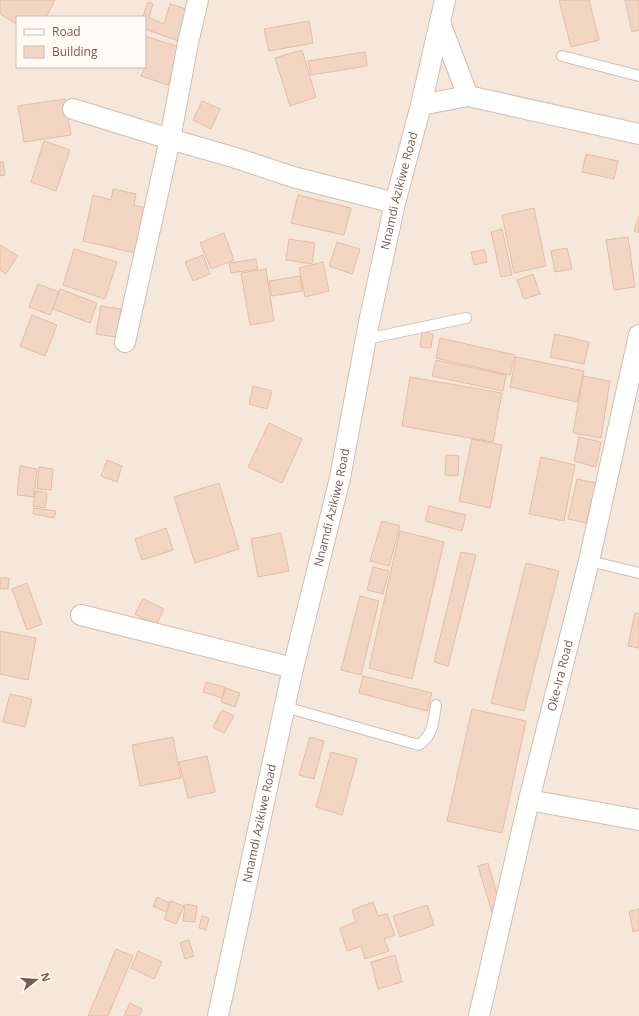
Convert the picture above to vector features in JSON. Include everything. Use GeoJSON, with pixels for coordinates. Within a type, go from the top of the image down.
{"type":"FeatureCollection","features":[{"type":"Feature","properties":{"kind":"street"},"geometry":{"type":"LineString","coordinates":[[125,342],[170,140],[188,43],[198,0]]}},
{"type":"Feature","properties":{"kind":"street","name":"Nnamdi Azikiwe Road"},"geometry":{"type":"LineString","coordinates":[[218,1016],[292,668],[340,478],[366,339],[395,203],[421,105],[445,0]]}},
{"type":"Feature","properties":{"kind":"street"},"geometry":{"type":"LineString","coordinates":[[440,23],[468,96]]}},
{"type":"Feature","properties":{"kind":"street"},"geometry":{"type":"LineString","coordinates":[[421,105],[468,96],[639,134]]}},
{"type":"Feature","properties":{"kind":"street"},"geometry":{"type":"LineString","coordinates":[[73,109],[170,140],[236,158],[293,177],[395,203]]}},
{"type":"Feature","properties":{"kind":"street","name":"Oke-Ira Road"},"geometry":{"type":"LineString","coordinates":[[479,1016],[589,561],[639,335]]}},
{"type":"Feature","properties":{"kind":"street"},"geometry":{"type":"LineString","coordinates":[[81,615],[292,668]]}},
{"type":"Feature","properties":{"kind":"street"},"geometry":{"type":"LineString","coordinates":[[530,800],[639,820]]}},
{"type":"Feature","properties":{"kind":"lane"},"geometry":{"type":"LineString","coordinates":[[562,56],[639,76]]}},
{"type":"Feature","properties":{"kind":"lane"},"geometry":{"type":"LineString","coordinates":[[366,339],[466,318]]}},
{"type":"Feature","properties":{"kind":"lane"},"geometry":{"type":"LineString","coordinates":[[589,561],[639,573]]}},
{"type":"Feature","properties":{"kind":"lane"},"geometry":{"type":"LineString","coordinates":[[284,707],[419,744],[427,739],[432,728],[436,705]]}},
{"type":"Feature","properties":{"kind":"shaded area"},"geometry":{"type":"Polygon","coordinates":[[[0,0],[639,0],[639,1016],[0,1016],[0,0]]]}},
{"type":"Feature","properties":{"kind":"building"},"geometry":{"type":"Polygon","coordinates":[[[0,0],[55,0],[47,16],[16,16],[16,23],[0,14],[0,0]]]}},
{"type":"Feature","properties":{"kind":"building"},"geometry":{"type":"Polygon","coordinates":[[[559,0],[589,0],[599,40],[571,47],[559,0]]]}},
{"type":"Feature","properties":{"kind":"building"},"geometry":{"type":"Polygon","coordinates":[[[625,0],[639,0],[639,30],[632,32],[625,0]]]}},
{"type":"Feature","properties":{"kind":"building"},"geometry":{"type":"Polygon","coordinates":[[[148,2],[153,4],[149,18],[164,24],[170,4],[195,12],[184,43],[146,29],[146,16],[143,16],[148,2]]]}},
{"type":"Feature","properties":{"kind":"building"},"geometry":{"type":"Polygon","coordinates":[[[309,21],[313,43],[269,51],[264,29],[309,21]]]}},
{"type":"Feature","properties":{"kind":"building"},"geometry":{"type":"Polygon","coordinates":[[[146,36],[185,49],[176,77],[171,75],[168,85],[141,76],[145,68],[146,68],[146,36]]]}},
{"type":"Feature","properties":{"kind":"building"},"geometry":{"type":"Polygon","coordinates":[[[302,50],[316,97],[290,106],[275,58],[302,50]]]}},
{"type":"Feature","properties":{"kind":"building"},"geometry":{"type":"Polygon","coordinates":[[[365,52],[367,66],[311,75],[308,61],[365,52]]]}},
{"type":"Feature","properties":{"kind":"building"},"geometry":{"type":"Polygon","coordinates":[[[65,99],[71,135],[24,142],[18,106],[65,99]]]}},
{"type":"Feature","properties":{"kind":"building"},"geometry":{"type":"Polygon","coordinates":[[[202,101],[220,109],[211,129],[193,120],[202,101]]]}},
{"type":"Feature","properties":{"kind":"building"},"geometry":{"type":"Polygon","coordinates":[[[44,141],[70,150],[56,191],[31,182],[44,141]]]}},
{"type":"Feature","properties":{"kind":"building"},"geometry":{"type":"Polygon","coordinates":[[[586,154],[618,161],[614,179],[582,172],[586,154]]]}},
{"type":"Feature","properties":{"kind":"building"},"geometry":{"type":"Polygon","coordinates":[[[0,162],[3,162],[5,175],[0,176],[0,162]]]}},
{"type":"Feature","properties":{"kind":"building"},"geometry":{"type":"Polygon","coordinates":[[[113,189],[136,194],[134,205],[145,208],[135,253],[83,241],[93,195],[111,200],[113,189]]]}},
{"type":"Feature","properties":{"kind":"building"},"geometry":{"type":"Polygon","coordinates":[[[298,195],[351,208],[344,235],[291,223],[298,195]]]}},
{"type":"Feature","properties":{"kind":"building"},"geometry":{"type":"Polygon","coordinates":[[[534,208],[546,266],[514,273],[502,215],[534,208]]]}},
{"type":"Feature","properties":{"kind":"building"},"geometry":{"type":"Polygon","coordinates":[[[639,216],[639,233],[634,231],[639,216]]]}},
{"type":"Feature","properties":{"kind":"building"},"geometry":{"type":"Polygon","coordinates":[[[502,229],[512,275],[501,277],[491,232],[502,229]]]}},
{"type":"Feature","properties":{"kind":"building"},"geometry":{"type":"Polygon","coordinates":[[[224,233],[234,260],[211,269],[200,243],[224,233]]]}},
{"type":"Feature","properties":{"kind":"building"},"geometry":{"type":"Polygon","coordinates":[[[628,237],[635,287],[614,290],[606,240],[628,237]]]}},
{"type":"Feature","properties":{"kind":"building"},"geometry":{"type":"Polygon","coordinates":[[[289,239],[315,243],[312,264],[286,260],[289,239]]]}},
{"type":"Feature","properties":{"kind":"building"},"geometry":{"type":"Polygon","coordinates":[[[337,242],[360,249],[352,274],[329,266],[337,242]]]}},
{"type":"Feature","properties":{"kind":"building"},"geometry":{"type":"Polygon","coordinates":[[[0,245],[18,256],[6,274],[0,270],[0,245]]]}},
{"type":"Feature","properties":{"kind":"building"},"geometry":{"type":"Polygon","coordinates":[[[567,248],[572,269],[555,272],[551,251],[567,248]]]}},
{"type":"Feature","properties":{"kind":"building"},"geometry":{"type":"Polygon","coordinates":[[[74,249],[117,262],[105,299],[63,285],[74,249]]]}},
{"type":"Feature","properties":{"kind":"building"},"geometry":{"type":"Polygon","coordinates":[[[485,250],[487,262],[474,265],[471,252],[485,250]]]}},
{"type":"Feature","properties":{"kind":"building"},"geometry":{"type":"Polygon","coordinates":[[[203,255],[210,274],[193,281],[185,262],[203,255]]]}},
{"type":"Feature","properties":{"kind":"building"},"geometry":{"type":"Polygon","coordinates":[[[256,259],[258,269],[231,273],[229,263],[256,259]]]}},
{"type":"Feature","properties":{"kind":"building"},"geometry":{"type":"Polygon","coordinates":[[[323,262],[329,291],[305,297],[299,268],[323,262]]]}},
{"type":"Feature","properties":{"kind":"building"},"geometry":{"type":"Polygon","coordinates":[[[266,269],[274,321],[250,325],[241,273],[266,269]]]}},
{"type":"Feature","properties":{"kind":"building"},"geometry":{"type":"Polygon","coordinates":[[[533,274],[540,294],[524,299],[517,280],[533,274]]]}},
{"type":"Feature","properties":{"kind":"building"},"geometry":{"type":"Polygon","coordinates":[[[300,276],[302,291],[272,296],[269,281],[300,276]]]}},
{"type":"Feature","properties":{"kind":"building"},"geometry":{"type":"Polygon","coordinates":[[[38,284],[59,292],[50,315],[29,307],[38,284]]]}},
{"type":"Feature","properties":{"kind":"building"},"geometry":{"type":"Polygon","coordinates":[[[60,289],[97,303],[90,323],[53,309],[60,289]]]}},
{"type":"Feature","properties":{"kind":"building"},"geometry":{"type":"Polygon","coordinates":[[[101,306],[121,309],[116,337],[96,334],[101,306]]]}},
{"type":"Feature","properties":{"kind":"building"},"geometry":{"type":"Polygon","coordinates":[[[32,315],[57,325],[45,356],[20,346],[32,315]]]}},
{"type":"Feature","properties":{"kind":"building"},"geometry":{"type":"Polygon","coordinates":[[[422,332],[433,334],[431,348],[420,347],[422,332]]]}},
{"type":"Feature","properties":{"kind":"building"},"geometry":{"type":"Polygon","coordinates":[[[555,334],[589,342],[584,364],[550,357],[555,334]]]}},
{"type":"Feature","properties":{"kind":"building"},"geometry":{"type":"Polygon","coordinates":[[[440,338],[515,355],[510,375],[436,358],[440,338]]]}},
{"type":"Feature","properties":{"kind":"building"},"geometry":{"type":"Polygon","coordinates":[[[516,357],[584,371],[577,402],[510,387],[516,357]]]}},
{"type":"Feature","properties":{"kind":"building"},"geometry":{"type":"Polygon","coordinates":[[[436,360],[506,375],[503,391],[432,376],[436,360]]]}},
{"type":"Feature","properties":{"kind":"building"},"geometry":{"type":"Polygon","coordinates":[[[583,376],[610,381],[601,438],[573,433],[583,376]]]}},
{"type":"Feature","properties":{"kind":"building"},"geometry":{"type":"Polygon","coordinates":[[[410,377],[502,393],[493,442],[402,426],[410,377]]]}},
{"type":"Feature","properties":{"kind":"building"},"geometry":{"type":"Polygon","coordinates":[[[253,386],[272,391],[267,409],[249,404],[253,386]]]}},
{"type":"Feature","properties":{"kind":"building"},"geometry":{"type":"Polygon","coordinates":[[[269,423],[302,439],[282,483],[248,467],[269,423]]]}},
{"type":"Feature","properties":{"kind":"building"},"geometry":{"type":"Polygon","coordinates":[[[579,437],[601,442],[596,467],[574,461],[579,437]]]}},
{"type":"Feature","properties":{"kind":"building"},"geometry":{"type":"Polygon","coordinates":[[[472,439],[502,445],[490,508],[459,501],[472,439]]]}},
{"type":"Feature","properties":{"kind":"building"},"geometry":{"type":"Polygon","coordinates":[[[446,455],[459,456],[458,476],[445,475],[446,455]]]}},
{"type":"Feature","properties":{"kind":"building"},"geometry":{"type":"Polygon","coordinates":[[[541,457],[575,465],[564,521],[529,514],[541,457]]]}},
{"type":"Feature","properties":{"kind":"building"},"geometry":{"type":"Polygon","coordinates":[[[107,460],[122,466],[117,482],[101,476],[107,460]]]}},
{"type":"Feature","properties":{"kind":"building"},"geometry":{"type":"Polygon","coordinates":[[[20,466],[37,469],[34,497],[17,495],[20,466]]]}},
{"type":"Feature","properties":{"kind":"building"},"geometry":{"type":"Polygon","coordinates":[[[39,467],[53,469],[51,490],[37,489],[39,467]]]}},
{"type":"Feature","properties":{"kind":"building"},"geometry":{"type":"Polygon","coordinates":[[[577,479],[596,483],[586,523],[568,519],[577,479]]]}},
{"type":"Feature","properties":{"kind":"building"},"geometry":{"type":"Polygon","coordinates":[[[219,483],[239,549],[195,563],[174,497],[219,483]]]}},
{"type":"Feature","properties":{"kind":"building"},"geometry":{"type":"Polygon","coordinates":[[[36,491],[47,493],[45,508],[33,506],[36,491]]]}},
{"type":"Feature","properties":{"kind":"building"},"geometry":{"type":"Polygon","coordinates":[[[429,506],[466,515],[462,531],[425,521],[429,506]]]}},
{"type":"Feature","properties":{"kind":"building"},"geometry":{"type":"Polygon","coordinates":[[[34,508],[56,511],[54,518],[33,514],[34,508]]]}},
{"type":"Feature","properties":{"kind":"building"},"geometry":{"type":"Polygon","coordinates":[[[382,521],[400,526],[389,566],[370,561],[382,521]]]}},
{"type":"Feature","properties":{"kind":"building"},"geometry":{"type":"Polygon","coordinates":[[[166,528],[173,550],[142,560],[135,539],[166,528]]]}},
{"type":"Feature","properties":{"kind":"building"},"geometry":{"type":"Polygon","coordinates":[[[400,531],[444,542],[412,679],[369,668],[400,531]]]}},
{"type":"Feature","properties":{"kind":"building"},"geometry":{"type":"Polygon","coordinates":[[[281,533],[289,571],[258,577],[251,539],[281,533]]]}},
{"type":"Feature","properties":{"kind":"building"},"geometry":{"type":"Polygon","coordinates":[[[461,552],[476,555],[448,666],[434,662],[461,552]]]}},
{"type":"Feature","properties":{"kind":"building"},"geometry":{"type":"Polygon","coordinates":[[[526,563],[559,571],[524,711],[491,703],[526,563]]]}},
{"type":"Feature","properties":{"kind":"building"},"geometry":{"type":"Polygon","coordinates":[[[373,567],[389,571],[383,594],[367,590],[373,567]]]}},
{"type":"Feature","properties":{"kind":"building"},"geometry":{"type":"Polygon","coordinates":[[[0,578],[9,578],[8,589],[0,589],[0,578]]]}},
{"type":"Feature","properties":{"kind":"building"},"geometry":{"type":"Polygon","coordinates":[[[27,583],[42,624],[27,630],[12,589],[27,583]]]}},
{"type":"Feature","properties":{"kind":"building"},"geometry":{"type":"Polygon","coordinates":[[[360,596],[379,601],[361,675],[341,670],[360,596]]]}},
{"type":"Feature","properties":{"kind":"building"},"geometry":{"type":"Polygon","coordinates":[[[143,599],[164,609],[156,625],[135,614],[143,599]]]}},
{"type":"Feature","properties":{"kind":"building"},"geometry":{"type":"Polygon","coordinates":[[[635,613],[639,614],[639,648],[628,646],[635,613]]]}},
{"type":"Feature","properties":{"kind":"building"},"geometry":{"type":"Polygon","coordinates":[[[0,631],[36,638],[28,680],[0,674],[0,631]]]}},
{"type":"Feature","properties":{"kind":"building"},"geometry":{"type":"Polygon","coordinates":[[[363,676],[432,693],[427,711],[359,693],[363,676]]]}},
{"type":"Feature","properties":{"kind":"building"},"geometry":{"type":"Polygon","coordinates":[[[206,682],[225,687],[222,698],[203,692],[206,682]]]}},
{"type":"Feature","properties":{"kind":"building"},"geometry":{"type":"Polygon","coordinates":[[[226,688],[240,693],[235,707],[221,702],[226,688]]]}},
{"type":"Feature","properties":{"kind":"building"},"geometry":{"type":"Polygon","coordinates":[[[10,694],[32,699],[25,727],[3,722],[10,694]]]}},
{"type":"Feature","properties":{"kind":"building"},"geometry":{"type":"Polygon","coordinates":[[[472,709],[526,721],[502,833],[447,821],[472,709]]]}},
{"type":"Feature","properties":{"kind":"building"},"geometry":{"type":"Polygon","coordinates":[[[222,710],[234,716],[224,733],[213,727],[222,710]]]}},
{"type":"Feature","properties":{"kind":"building"},"geometry":{"type":"Polygon","coordinates":[[[173,737],[181,778],[140,786],[132,745],[173,737]]]}},
{"type":"Feature","properties":{"kind":"building"},"geometry":{"type":"Polygon","coordinates":[[[310,737],[324,741],[314,779],[299,775],[310,737]]]}},
{"type":"Feature","properties":{"kind":"building"},"geometry":{"type":"Polygon","coordinates":[[[331,752],[357,759],[342,815],[316,807],[331,752]]]}},
{"type":"Feature","properties":{"kind":"building"},"geometry":{"type":"Polygon","coordinates":[[[207,756],[215,792],[188,798],[179,762],[207,756]]]}},
{"type":"Feature","properties":{"kind":"building"},"geometry":{"type":"Polygon","coordinates":[[[488,863],[501,909],[492,912],[478,866],[488,863]]]}},
{"type":"Feature","properties":{"kind":"building"},"geometry":{"type":"Polygon","coordinates":[[[157,897],[170,903],[166,912],[153,906],[157,897]]]}},
{"type":"Feature","properties":{"kind":"building"},"geometry":{"type":"Polygon","coordinates":[[[171,901],[184,906],[176,924],[164,919],[171,901]]]}},
{"type":"Feature","properties":{"kind":"building"},"geometry":{"type":"Polygon","coordinates":[[[373,902],[378,916],[387,914],[395,935],[384,939],[389,951],[365,959],[361,946],[347,951],[340,928],[356,922],[352,910],[373,902]]]}},
{"type":"Feature","properties":{"kind":"building"},"geometry":{"type":"Polygon","coordinates":[[[185,904],[197,906],[195,922],[183,921],[185,904]]]}},
{"type":"Feature","properties":{"kind":"building"},"geometry":{"type":"Polygon","coordinates":[[[427,905],[434,925],[400,937],[393,916],[427,905]]]}},
{"type":"Feature","properties":{"kind":"building"},"geometry":{"type":"Polygon","coordinates":[[[639,909],[639,930],[633,932],[629,911],[639,909]]]}},
{"type":"Feature","properties":{"kind":"building"},"geometry":{"type":"Polygon","coordinates":[[[202,916],[209,918],[206,930],[199,928],[202,916]]]}},
{"type":"Feature","properties":{"kind":"building"},"geometry":{"type":"Polygon","coordinates":[[[189,940],[194,956],[185,959],[180,943],[189,940]]]}},
{"type":"Feature","properties":{"kind":"building"},"geometry":{"type":"Polygon","coordinates":[[[116,949],[133,956],[108,1016],[88,1016],[116,949]]]}},
{"type":"Feature","properties":{"kind":"building"},"geometry":{"type":"Polygon","coordinates":[[[138,951],[162,962],[154,979],[131,968],[138,951]]]}},
{"type":"Feature","properties":{"kind":"building"},"geometry":{"type":"Polygon","coordinates":[[[395,955],[402,982],[378,989],[371,962],[395,955]]]}},
{"type":"Feature","properties":{"kind":"building"},"geometry":{"type":"Polygon","coordinates":[[[130,1003],[142,1009],[139,1016],[124,1016],[130,1003]]]}}]}
